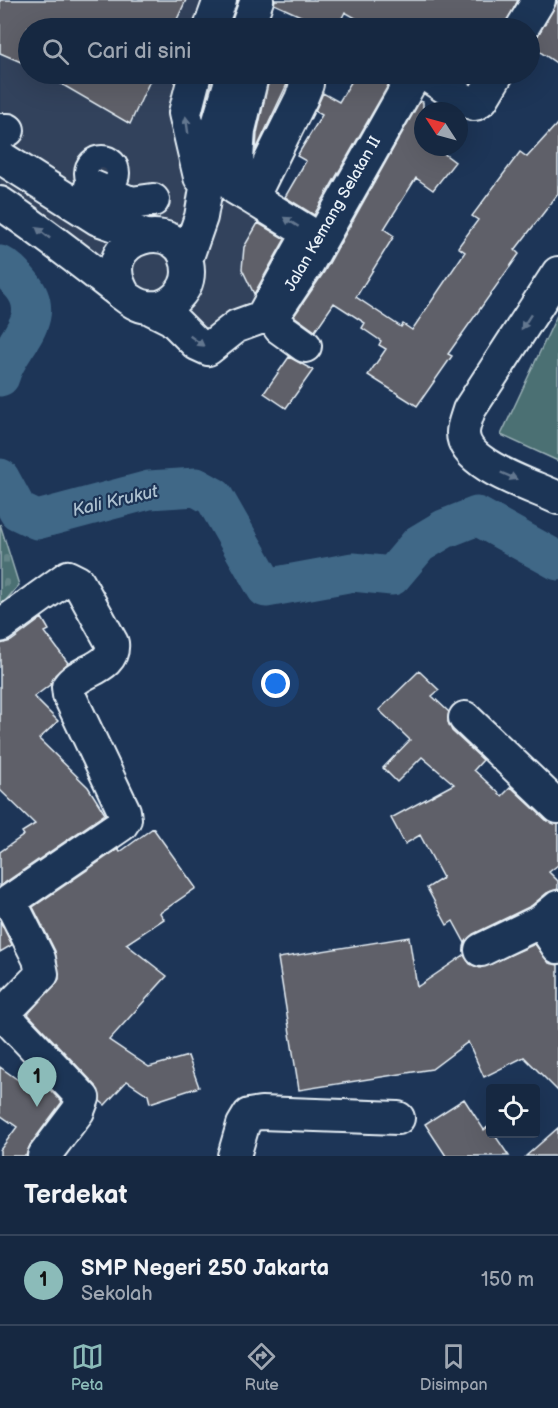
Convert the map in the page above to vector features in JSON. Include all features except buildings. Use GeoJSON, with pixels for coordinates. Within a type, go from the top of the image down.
{"type":"FeatureCollection","features":[{"type":"Feature","properties":{"kind":"street"},"geometry":{"type":"LineString","coordinates":[[214,18],[220,0]]}},
{"type":"Feature","properties":{"kind":"street"},"geometry":{"type":"LineString","coordinates":[[251,18],[257,0]]}},
{"type":"Feature","properties":{"kind":"street"},"geometry":{"type":"LineString","coordinates":[[528,18],[539,0]]}},
{"type":"Feature","properties":{"kind":"street"},"geometry":{"type":"LineString","coordinates":[[192,84],[185,113],[206,167]]}},
{"type":"Feature","properties":{"kind":"street"},"geometry":{"type":"LineString","coordinates":[[168,246],[206,167],[230,84]]}},
{"type":"Feature","properties":{"kind":"street"},"geometry":{"type":"LineString","coordinates":[[0,203],[138,302],[172,319],[197,344],[208,349],[237,326],[262,317],[309,233],[235,188],[239,130],[250,84]]}},
{"type":"Feature","properties":{"kind":"street"},"geometry":{"type":"LineString","coordinates":[[252,198],[307,84]]}},
{"type":"Feature","properties":{"kind":"street","name":"Jalan Kemang Selatan II"},"geometry":{"type":"LineString","coordinates":[[305,346],[280,328],[274,319],[274,314],[308,263],[409,84]]}},
{"type":"Feature","properties":{"kind":"street"},"geometry":{"type":"LineString","coordinates":[[440,84],[466,101],[475,104],[482,99],[491,84]]}},
{"type":"Feature","properties":{"kind":"street"},"geometry":{"type":"LineString","coordinates":[[3,139],[86,191],[131,203],[153,200]]}},
{"type":"Feature","properties":{"kind":"street"},"geometry":{"type":"LineString","coordinates":[[86,191],[98,219],[168,246],[188,274],[184,288],[176,299],[164,306],[138,302],[118,285],[116,273],[118,260],[124,248],[134,240],[168,246]]}},
{"type":"Feature","properties":{"kind":"street"},"geometry":{"type":"LineString","coordinates":[[558,273],[469,410],[463,435],[472,453],[493,470],[558,498]]}},
{"type":"Feature","properties":{"kind":"street"},"geometry":{"type":"LineString","coordinates":[[0,627],[68,577],[73,578],[78,582],[112,643],[113,652],[108,660],[72,681],[68,687],[69,695],[124,811],[125,819],[121,825],[10,901],[39,958],[42,974],[3,1014],[83,1098],[78,1111],[44,1156]]}},
{"type":"Feature","properties":{"kind":"street"},"geometry":{"type":"LineString","coordinates":[[465,718],[558,807]]}},
{"type":"Feature","properties":{"kind":"street"},"geometry":{"type":"LineString","coordinates":[[481,950],[550,914],[558,947]]}},
{"type":"Feature","properties":{"kind":"street"},"geometry":{"type":"LineString","coordinates":[[234,1156],[243,1125],[249,1115],[261,1113],[398,1118]]}},
{"type":"Feature","properties":{"kind":"shaded area"},"geometry":{"type":"Polygon","coordinates":[[[0,0],[267,0],[258,18],[18,18],[18,84],[315,84],[257,192],[318,224],[244,332],[201,366],[86,269],[0,224],[0,0]]]}},
{"type":"Feature","properties":{"kind":"green space"},"geometry":{"type":"Polygon","coordinates":[[[558,313],[558,461],[501,435],[558,313]]]}},
{"type":"Feature","properties":{"kind":"green space"},"geometry":{"type":"Polygon","coordinates":[[[0,524],[19,585],[0,607],[0,524]]]}},
{"type":"Feature","properties":{"kind":"waterway","name":"Kali Krukut"},"geometry":{"type":"LineString","coordinates":[[0,265],[21,284],[29,297],[32,309],[25,331],[0,377]]}},
{"type":"Feature","properties":{"kind":"waterway","name":"Kali Krukut"},"geometry":{"type":"LineString","coordinates":[[0,478],[18,511],[37,520],[149,490],[196,487],[214,497],[266,588],[353,572],[392,576],[419,544],[444,529],[477,516],[558,561]]}},
{"type":"Feature","properties":{"kind":"place","name":"SMP Negeri 250 Jakarta"},"geometry":{"type":"Point","coordinates":[37,1107]}}]}
